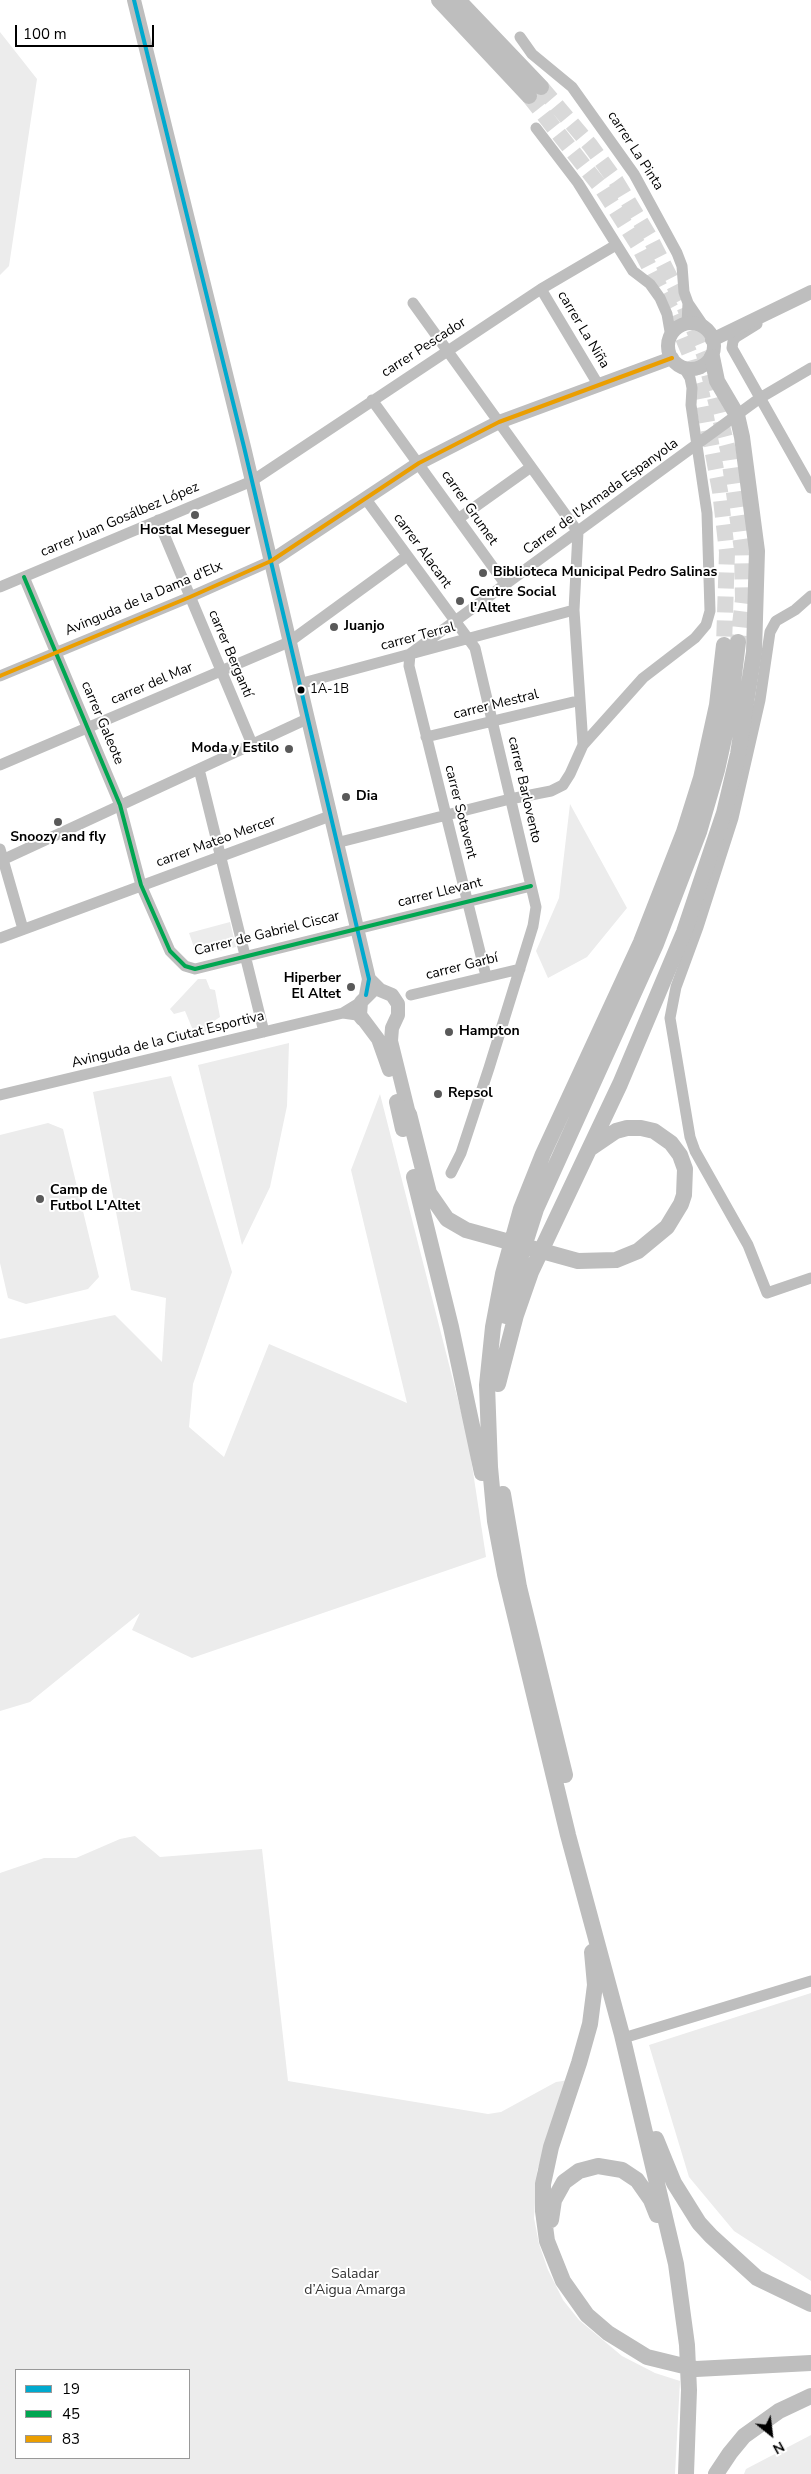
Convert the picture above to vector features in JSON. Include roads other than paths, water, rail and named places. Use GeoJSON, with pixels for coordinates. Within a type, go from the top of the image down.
{"type":"FeatureCollection","features":[{"type":"Feature","properties":{"kind":"highway"},"geometry":{"type":"LineString","coordinates":[[438,0],[535,91],[458,0]]}},
{"type":"Feature","properties":{"kind":"highway"},"geometry":{"type":"LineString","coordinates":[[498,1384],[522,1294],[545,1239],[656,1003],[684,932],[724,813],[738,754],[754,652],[757,551],[746,459],[736,415],[716,381],[712,357]]}},
{"type":"Feature","properties":{"kind":"highway"},"geometry":{"type":"LineString","coordinates":[[495,1522],[488,1440],[487,1385],[493,1327],[511,1242],[521,1209],[543,1154],[641,942],[684,832],[701,778],[731,644],[730,716],[718,770],[698,832],[656,944],[536,1208],[510,1299],[501,1342],[498,1384],[498,1447],[512,1555],[624,2016],[664,2160],[674,2183],[695,2216],[728,2253],[757,2278],[811,2304]]}},
{"type":"Feature","properties":{"kind":"highway"},"geometry":{"type":"LineString","coordinates":[[403,1108],[423,1177],[435,1205],[447,1219],[482,1235],[578,1261],[599,1262],[616,1260],[638,1251],[667,1227],[681,1204],[684,1195],[684,1169],[680,1155],[671,1143],[654,1131],[627,1128],[616,1131],[587,1151]]}},
{"type":"Feature","properties":{"kind":"highway"},"geometry":{"type":"LineString","coordinates":[[403,1108],[516,1625],[568,1835],[610,1989],[672,2248],[685,2323],[688,2390],[686,2474]]}},
{"type":"Feature","properties":{"kind":"highway"},"geometry":{"type":"LineString","coordinates":[[568,1835],[593,1958],[595,1985],[588,2032],[545,2168],[543,2211],[547,2241],[557,2268],[575,2300],[587,2315],[608,2333],[647,2357],[696,2366],[811,2363]]}},
{"type":"Feature","properties":{"kind":"highway"},"geometry":{"type":"LineString","coordinates":[[587,1866],[610,1989]]}},
{"type":"Feature","properties":{"kind":"highway"},"geometry":{"type":"LineString","coordinates":[[678,2363],[642,2347],[599,2318],[575,2290],[562,2265],[553,2239],[551,2218],[558,2190],[571,2176],[587,2168],[598,2166],[611,2167],[630,2175],[644,2190],[656,2212],[685,2323]]}},
{"type":"Feature","properties":{"kind":"highway"},"geometry":{"type":"LineString","coordinates":[[696,2366],[811,2355]]}},
{"type":"Feature","properties":{"kind":"highway"},"geometry":{"type":"LineString","coordinates":[[716,2474],[744,2436],[778,2411],[811,2396]]}},
{"type":"Feature","properties":{"kind":"main road"},"geometry":{"type":"LineString","coordinates":[[134,0],[244,447],[369,979],[359,1011],[385,1056],[403,1108]]}},
{"type":"Feature","properties":{"kind":"main road"},"geometry":{"type":"LineString","coordinates":[[712,340],[811,292]]}},
{"type":"Feature","properties":{"kind":"main road"},"geometry":{"type":"LineString","coordinates":[[687,324],[703,325],[710,332],[712,340],[712,357],[704,365],[694,369],[684,368],[672,358],[669,347],[671,337],[675,331],[687,324]]}},
{"type":"Feature","properties":{"kind":"main road"},"geometry":{"type":"LineString","coordinates":[[270,561],[419,463],[499,422],[672,358]]}},
{"type":"Feature","properties":{"kind":"main road"},"geometry":{"type":"LineString","coordinates":[[369,979],[386,993],[399,1009],[393,1024],[392,1046],[403,1108]]}},
{"type":"Feature","properties":{"kind":"main road"},"geometry":{"type":"LineString","coordinates":[[363,998],[386,993]]}},
{"type":"Feature","properties":{"kind":"main road"},"geometry":{"type":"LineString","coordinates":[[365,1024],[382,1030],[393,1024]]}},
{"type":"Feature","properties":{"kind":"street","name":"carrer La Pinta"},"geometry":{"type":"LineString","coordinates":[[520,37],[532,54],[572,87],[634,174],[677,253],[682,266],[684,292],[688,303],[703,325]]}},
{"type":"Feature","properties":{"kind":"street"},"geometry":{"type":"LineString","coordinates":[[536,128],[578,183],[633,271],[650,284],[660,298],[667,314],[671,337]]}},
{"type":"Feature","properties":{"kind":"street","name":"carrer Pescador"},"geometry":{"type":"LineString","coordinates":[[252,481],[541,289],[616,245]]}},
{"type":"Feature","properties":{"kind":"street","name":"carrer La Niña"},"geometry":{"type":"LineString","coordinates":[[541,289],[599,386]]}},
{"type":"Feature","properties":{"kind":"street"},"geometry":{"type":"LineString","coordinates":[[792,301],[733,340],[732,348],[811,488]]}},
{"type":"Feature","properties":{"kind":"street"},"geometry":{"type":"LineString","coordinates":[[413,303],[578,532],[574,610],[583,745]]}},
{"type":"Feature","properties":{"kind":"street","name":"carrer La Pinta"},"geometry":{"type":"LineString","coordinates":[[687,324],[688,303]]}},
{"type":"Feature","properties":{"kind":"street"},"geometry":{"type":"LineString","coordinates":[[336,843],[510,799],[551,791],[563,785],[583,745],[643,678],[695,638],[706,625],[710,611],[707,513],[691,405],[692,388],[690,378],[684,368]]}},
{"type":"Feature","properties":{"kind":"street","name":"Carrer de l'Armada Espanyola"},"geometry":{"type":"LineString","coordinates":[[410,654],[455,623],[736,415],[760,398],[811,368]]}},
{"type":"Feature","properties":{"kind":"street","name":"carrer Grumet"},"geometry":{"type":"LineString","coordinates":[[372,400],[506,585]]}},
{"type":"Feature","properties":{"kind":"street"},"geometry":{"type":"LineString","coordinates":[[458,519],[531,467]]}},
{"type":"Feature","properties":{"kind":"street","name":"carrer Juan Gosálbez López"},"geometry":{"type":"LineString","coordinates":[[0,588],[252,481]]}},
{"type":"Feature","properties":{"kind":"street","name":"carrer Alacant"},"geometry":{"type":"LineString","coordinates":[[365,498],[455,623]]}},
{"type":"Feature","properties":{"kind":"street","name":"carrer Bergantí"},"geometry":{"type":"LineString","coordinates":[[158,520],[252,744]]}},
{"type":"Feature","properties":{"kind":"street","name":"carrer del Mar"},"geometry":{"type":"LineString","coordinates":[[0,765],[289,642],[407,556]]}},
{"type":"Feature","properties":{"kind":"street","name":"Avinguda de la Dama d'Elx"},"geometry":{"type":"LineString","coordinates":[[0,676],[190,597],[270,561]]}},
{"type":"Feature","properties":{"kind":"street","name":"carrer Galeote"},"geometry":{"type":"LineString","coordinates":[[24,577],[120,805],[142,885],[170,951],[185,966]]}},
{"type":"Feature","properties":{"kind":"street"},"geometry":{"type":"LineString","coordinates":[[811,596],[796,610],[776,621],[770,632],[760,700],[733,818],[698,928],[676,987],[670,1018],[690,1137],[695,1151],[748,1245],[767,1293],[811,1278]]}},
{"type":"Feature","properties":{"kind":"street","name":"carrer Terral"},"geometry":{"type":"LineString","coordinates":[[299,684],[574,610]]}},
{"type":"Feature","properties":{"kind":"street","name":"carrer Barlovento"},"geometry":{"type":"LineString","coordinates":[[451,1173],[461,1153],[536,917],[531,886],[475,648],[455,623]]}},
{"type":"Feature","properties":{"kind":"street","name":"carrer Sotavent"},"geometry":{"type":"LineString","coordinates":[[410,654],[410,666],[426,737],[466,902],[490,975]]}},
{"type":"Feature","properties":{"kind":"street","name":"carrer Mestral"},"geometry":{"type":"LineString","coordinates":[[426,737],[573,702]]}},
{"type":"Feature","properties":{"kind":"street"},"geometry":{"type":"LineString","coordinates":[[23,929],[1,856],[120,805],[307,719]]}},
{"type":"Feature","properties":{"kind":"street"},"geometry":{"type":"LineString","coordinates":[[199,769],[264,1032]]}},
{"type":"Feature","properties":{"kind":"street","name":"carrer Mateo Mercer"},"geometry":{"type":"LineString","coordinates":[[0,938],[330,816]]}},
{"type":"Feature","properties":{"kind":"street","name":"carrer Llevant"},"geometry":{"type":"LineString","coordinates":[[357,928],[531,886]]}},
{"type":"Feature","properties":{"kind":"street","name":"Carrer de Gabriel Ciscar"},"geometry":{"type":"LineString","coordinates":[[185,966],[195,969],[357,928]]}},
{"type":"Feature","properties":{"kind":"street","name":"carrer Garbí"},"geometry":{"type":"LineString","coordinates":[[386,993],[411,995],[520,969]]}},
{"type":"Feature","properties":{"kind":"street"},"geometry":{"type":"LineString","coordinates":[[490,975],[506,980],[512,992]]}},
{"type":"Feature","properties":{"kind":"street"},"geometry":{"type":"LineString","coordinates":[[399,1009],[411,995]]}},
{"type":"Feature","properties":{"kind":"street","name":"Avinguda de la Ciutat Esportiva"},"geometry":{"type":"LineString","coordinates":[[0,1096],[343,1013],[363,998]]}},
{"type":"Feature","properties":{"kind":"street"},"geometry":{"type":"LineString","coordinates":[[343,1013],[357,1016],[365,1024]]}},
{"type":"Feature","properties":{"kind":"street"},"geometry":{"type":"LineString","coordinates":[[630,2036],[811,1981]]}},
{"type":"Feature","properties":{"kind":"tunnel"},"geometry":{"type":"LineString","coordinates":[[541,87],[590,145],[616,181],[649,236],[682,301],[704,354],[728,450],[742,550],[743,599],[738,642]]}},
{"type":"Feature","properties":{"kind":"tunnel"},"geometry":{"type":"LineString","coordinates":[[529,96],[603,190],[638,245],[671,309],[691,357],[702,395],[720,491],[727,552],[724,645]]}},
{"type":"Feature","properties":{"kind":"place","name":"Hostal Meseguer"},"geometry":{"type":"Point","coordinates":[195,515]}},
{"type":"Feature","properties":{"kind":"place","name":"Biblioteca Municipal Pedro Salinas"},"geometry":{"type":"Point","coordinates":[483,573]}},
{"type":"Feature","properties":{"kind":"place","name":"Centre Social l'Altet"},"geometry":{"type":"Point","coordinates":[460,601]}},
{"type":"Feature","properties":{"kind":"place","name":"Juanjo"},"geometry":{"type":"Point","coordinates":[334,627]}},
{"type":"Feature","properties":{"kind":"place","name":"1A-1B"},"geometry":{"type":"Point","coordinates":[301,690]}},
{"type":"Feature","properties":{"kind":"place","name":"Moda y Estilo"},"geometry":{"type":"Point","coordinates":[289,749]}},
{"type":"Feature","properties":{"kind":"place","name":"Dia"},"geometry":{"type":"Point","coordinates":[346,797]}},
{"type":"Feature","properties":{"kind":"place","name":"Snoozy and fly"},"geometry":{"type":"Point","coordinates":[58,822]}},
{"type":"Feature","properties":{"kind":"place","name":"Hiperber El Altet"},"geometry":{"type":"Point","coordinates":[351,987]}},
{"type":"Feature","properties":{"kind":"place","name":"Hampton"},"geometry":{"type":"Point","coordinates":[449,1032]}},
{"type":"Feature","properties":{"kind":"place","name":"Repsol"},"geometry":{"type":"Point","coordinates":[438,1094]}},
{"type":"Feature","properties":{"kind":"place","name":"Camp de Futbol L'Altet"},"geometry":{"type":"Point","coordinates":[40,1199]}},
{"type":"Feature","properties":{"kind":"park label","name":"Saladar d’Aigua Amarga"},"geometry":{"type":"Point","coordinates":[355,2284]}}]}
